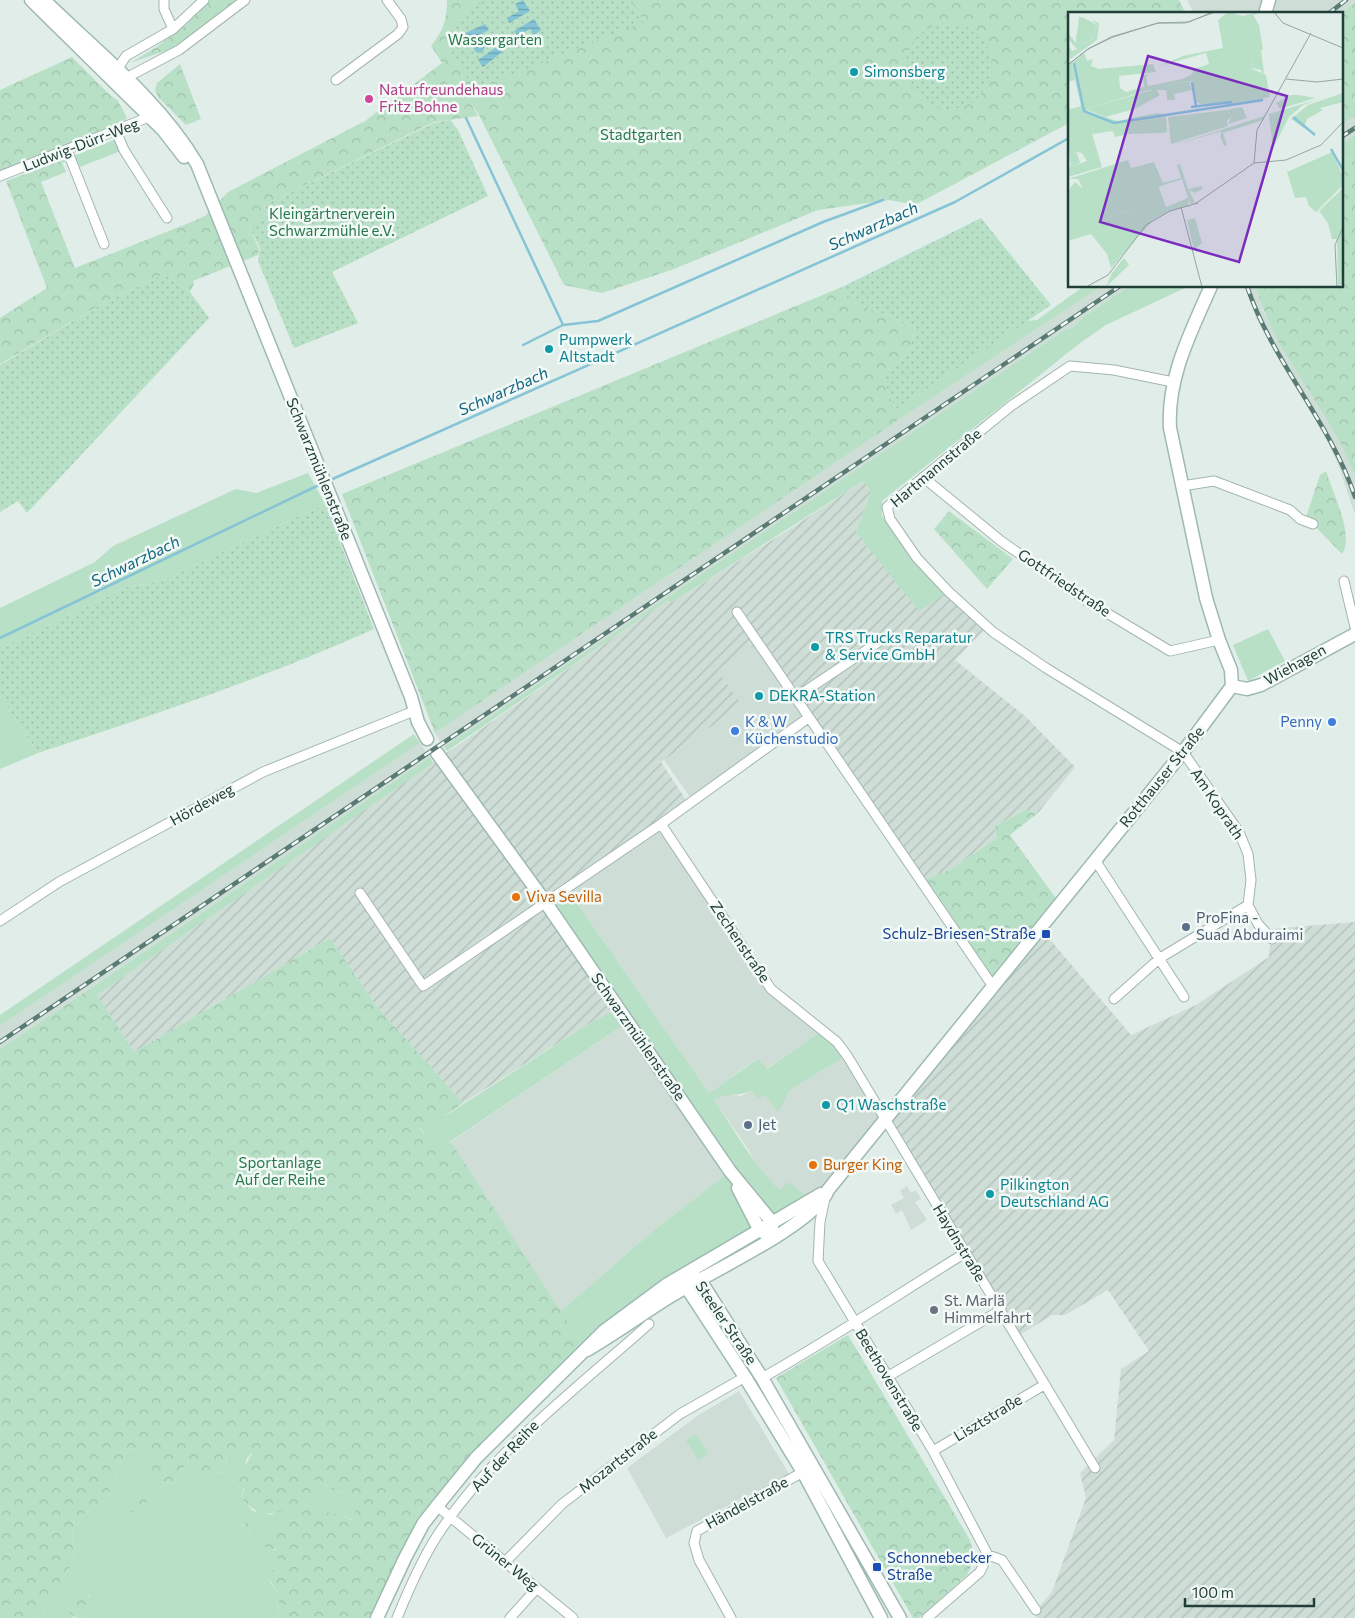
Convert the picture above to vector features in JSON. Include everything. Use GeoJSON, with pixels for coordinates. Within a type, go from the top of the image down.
{"type":"FeatureCollection","features":[{"type":"Feature","properties":{"kind":"main road"},"geometry":{"type":"LineString","coordinates":[[31,0],[115,74],[128,78],[156,114]]}},
{"type":"Feature","properties":{"kind":"main road"},"geometry":{"type":"LineString","coordinates":[[44,0],[156,114]]}},
{"type":"Feature","properties":{"kind":"main road","name":"Schwarzmühlenstraße"},"geometry":{"type":"LineString","coordinates":[[156,114],[211,199],[414,711],[427,739]]}},
{"type":"Feature","properties":{"kind":"main road"},"geometry":{"type":"LineString","coordinates":[[1210,288],[1173,382],[1169,413],[1170,428],[1206,598],[1218,640],[1231,670],[1232,686]]}},
{"type":"Feature","properties":{"kind":"main road","name":"Wiehagen"},"geometry":{"type":"LineString","coordinates":[[1232,686],[1247,689],[1261,685],[1355,634]]}},
{"type":"Feature","properties":{"kind":"main road","name":"Rotthauser Straße"},"geometry":{"type":"LineString","coordinates":[[772,1239],[792,1226],[826,1194],[992,985],[1182,752],[1232,686]]}},
{"type":"Feature","properties":{"kind":"main road","name":"Schwarzmühlenstraße"},"geometry":{"type":"LineString","coordinates":[[437,753],[546,903],[730,1170],[772,1222]]}},
{"type":"Feature","properties":{"kind":"main road","name":"Schwarzmühlenstraße"},"geometry":{"type":"LineString","coordinates":[[730,1170],[760,1229],[772,1239]]}},
{"type":"Feature","properties":{"kind":"main road","name":"Rotthauser Straße"},"geometry":{"type":"LineString","coordinates":[[760,1229],[826,1194]]}},
{"type":"Feature","properties":{"kind":"main road"},"geometry":{"type":"LineString","coordinates":[[772,1222],[772,1239]]}},
{"type":"Feature","properties":{"kind":"main road","name":"Auf der Reihe"},"geometry":{"type":"LineString","coordinates":[[377,1618],[409,1549],[423,1524],[476,1458],[554,1379],[587,1350],[604,1331],[687,1273],[760,1229]]}},
{"type":"Feature","properties":{"kind":"main road","name":"Auf der Reihe"},"geometry":{"type":"LineString","coordinates":[[587,1350],[686,1288],[772,1239]]}},
{"type":"Feature","properties":{"kind":"main road","name":"Steeler Straße"},"geometry":{"type":"LineString","coordinates":[[880,1618],[803,1472],[686,1288],[687,1273],[700,1280],[762,1378],[900,1618]]}},
{"type":"Feature","properties":{"kind":"street"},"geometry":{"type":"LineString","coordinates":[[164,0],[164,9],[173,29]]}},
{"type":"Feature","properties":{"kind":"street"},"geometry":{"type":"LineString","coordinates":[[115,74],[126,56],[173,29],[204,0]]}},
{"type":"Feature","properties":{"kind":"street"},"geometry":{"type":"LineString","coordinates":[[128,78],[179,50],[245,0]]}},
{"type":"Feature","properties":{"kind":"street"},"geometry":{"type":"LineString","coordinates":[[336,80],[398,34],[403,27],[401,19],[387,0]]}},
{"type":"Feature","properties":{"kind":"street","name":"Ludwig-Dürr-Weg"},"geometry":{"type":"LineString","coordinates":[[0,176],[156,114]]}},
{"type":"Feature","properties":{"kind":"street"},"geometry":{"type":"LineString","coordinates":[[116,131],[124,150],[167,218]]}},
{"type":"Feature","properties":{"kind":"street"},"geometry":{"type":"LineString","coordinates":[[67,150],[104,244]]}},
{"type":"Feature","properties":{"kind":"street","name":"Hartmannstraße"},"geometry":{"type":"LineString","coordinates":[[1173,382],[1114,370],[1070,366],[1011,406],[886,507],[890,519],[917,558],[948,591],[993,632],[1182,752]]}},
{"type":"Feature","properties":{"kind":"street","name":"Gottfriedstraße"},"geometry":{"type":"LineString","coordinates":[[923,478],[1001,541],[1087,601],[1170,651],[1218,640]]}},
{"type":"Feature","properties":{"kind":"street"},"geometry":{"type":"LineString","coordinates":[[1182,486],[1214,481],[1290,510],[1300,519],[1313,524]]}},
{"type":"Feature","properties":{"kind":"street"},"geometry":{"type":"LineString","coordinates":[[1344,581],[1355,627]]}},
{"type":"Feature","properties":{"kind":"street"},"geometry":{"type":"LineString","coordinates":[[737,612],[992,985]]}},
{"type":"Feature","properties":{"kind":"street"},"geometry":{"type":"LineString","coordinates":[[795,698],[883,639]]}},
{"type":"Feature","properties":{"kind":"street","name":"Hördeweg"},"geometry":{"type":"LineString","coordinates":[[0,921],[59,882],[263,772],[414,711]]}},
{"type":"Feature","properties":{"kind":"street"},"geometry":{"type":"LineString","coordinates":[[360,893],[423,986],[661,824],[808,718]]}},
{"type":"Feature","properties":{"kind":"street","name":"Am Koprath"},"geometry":{"type":"LineString","coordinates":[[1182,752],[1242,839],[1248,854],[1250,874],[1248,905]]}},
{"type":"Feature","properties":{"kind":"street","name":"Zechenstraße"},"geometry":{"type":"LineString","coordinates":[[661,824],[771,989],[837,1042],[876,1101],[885,1120]]}},
{"type":"Feature","properties":{"kind":"street"},"geometry":{"type":"LineString","coordinates":[[1095,860],[1184,997]]}},
{"type":"Feature","properties":{"kind":"street"},"geometry":{"type":"LineString","coordinates":[[1114,999],[1160,958],[1248,905],[1258,924],[1272,939]]}},
{"type":"Feature","properties":{"kind":"street","name":"Haydnstraße"},"geometry":{"type":"LineString","coordinates":[[885,1120],[1095,1468]]}},
{"type":"Feature","properties":{"kind":"street","name":"Beethovenstraße"},"geometry":{"type":"LineString","coordinates":[[826,1194],[820,1222],[818,1261],[933,1451],[988,1555],[1002,1560],[1036,1610]]}},
{"type":"Feature","properties":{"kind":"street"},"geometry":{"type":"LineString","coordinates":[[762,1378],[831,1339],[854,1322],[965,1253]]}},
{"type":"Feature","properties":{"kind":"street"},"geometry":{"type":"LineString","coordinates":[[887,1377],[1001,1310]]}},
{"type":"Feature","properties":{"kind":"street","name":"Auf der Reihe"},"geometry":{"type":"LineString","coordinates":[[397,1618],[430,1547],[450,1518],[498,1460],[532,1427],[648,1324]]}},
{"type":"Feature","properties":{"kind":"street","name":"Mozartstraße"},"geometry":{"type":"LineString","coordinates":[[505,1562],[562,1504],[631,1451],[680,1414],[745,1378]]}},
{"type":"Feature","properties":{"kind":"street","name":"Lisztstraße"},"geometry":{"type":"LineString","coordinates":[[933,1451],[1044,1385]]}},
{"type":"Feature","properties":{"kind":"street","name":"Händelstraße"},"geometry":{"type":"LineString","coordinates":[[731,1618],[699,1560],[694,1543],[697,1531],[803,1472]]}},
{"type":"Feature","properties":{"kind":"street","name":"Grüner Weg"},"geometry":{"type":"LineString","coordinates":[[437,1506],[573,1618]]}},
{"type":"Feature","properties":{"kind":"street"},"geometry":{"type":"LineString","coordinates":[[927,1618],[980,1572],[986,1563],[988,1555]]}},
{"type":"Feature","properties":{"kind":"street"},"geometry":{"type":"LineString","coordinates":[[510,1618],[537,1588]]}},
{"type":"Feature","properties":{"kind":"shaded area"},"geometry":{"type":"Polygon","coordinates":[[[1187,0],[1355,0],[1355,3],[1342,13],[1193,12],[1187,0]]]}},
{"type":"Feature","properties":{"kind":"shaded area"},"geometry":{"type":"Polygon","coordinates":[[[1355,116],[1355,135],[1342,143],[1342,124],[1355,116]]]}},
{"type":"Feature","properties":{"kind":"shaded area"},"geometry":{"type":"Polygon","coordinates":[[[1099,288],[1126,288],[1082,318],[1072,328],[1066,329],[444,747],[435,733],[900,419],[1099,288]]]}},
{"type":"Feature","properties":{"kind":"shaded area"},"geometry":{"type":"Polygon","coordinates":[[[1246,288],[1256,288],[1264,313],[1286,355],[1319,404],[1346,452],[1355,476],[1355,515],[1338,464],[1324,434],[1256,318],[1246,288]]]}},
{"type":"Feature","properties":{"kind":"shaded area"},"geometry":{"type":"Polygon","coordinates":[[[863,481],[871,492],[856,532],[946,593],[986,628],[955,660],[1026,717],[1075,767],[1038,813],[1023,810],[994,827],[997,838],[950,870],[922,880],[798,699],[883,641],[885,634],[795,695],[759,643],[718,671],[742,705],[661,762],[688,803],[548,899],[614,1010],[585,1026],[463,1103],[378,1008],[330,938],[134,1052],[97,995],[669,599],[671,603],[863,481]]]}},
{"type":"Feature","properties":{"kind":"shaded area"},"geometry":{"type":"Polygon","coordinates":[[[756,645],[806,718],[692,800],[664,760],[741,706],[718,671],[756,645]]]}},
{"type":"Feature","properties":{"kind":"shaded area"},"geometry":{"type":"Polygon","coordinates":[[[420,743],[430,757],[0,1049],[0,1026],[420,743]]]}},
{"type":"Feature","properties":{"kind":"shaded area"},"geometry":{"type":"Polygon","coordinates":[[[660,826],[770,990],[821,1031],[766,1069],[757,1059],[709,1093],[568,890],[660,826]]]}},
{"type":"Feature","properties":{"kind":"shaded area"},"geometry":{"type":"Polygon","coordinates":[[[1355,922],[1355,1618],[1037,1618],[1034,1613],[1052,1592],[1086,1498],[1080,1473],[1114,1440],[1121,1369],[1149,1351],[1108,1290],[1065,1315],[1052,1315],[1018,1336],[887,1121],[1041,929],[1131,1035],[1196,1005],[1269,957],[1271,929],[1355,922]]]}},
{"type":"Feature","properties":{"kind":"shaded area"},"geometry":{"type":"Polygon","coordinates":[[[623,1025],[729,1172],[653,1231],[560,1312],[451,1142],[623,1025]]]}},
{"type":"Feature","properties":{"kind":"shaded area"},"geometry":{"type":"Polygon","coordinates":[[[846,1056],[883,1119],[827,1189],[810,1199],[779,1191],[758,1168],[748,1149],[714,1100],[724,1094],[741,1096],[751,1091],[765,1095],[778,1111],[790,1090],[846,1056]]]}},
{"type":"Feature","properties":{"kind":"shaded area"},"geometry":{"type":"Polygon","coordinates":[[[907,1186],[911,1193],[916,1190],[921,1199],[915,1202],[927,1220],[911,1230],[902,1210],[896,1214],[891,1205],[904,1198],[900,1191],[907,1186]]]}},
{"type":"Feature","properties":{"kind":"shaded area"},"geometry":{"type":"Polygon","coordinates":[[[739,1391],[789,1474],[666,1538],[627,1468],[697,1416],[739,1391]]]}},
{"type":"Feature","properties":{"kind":"green space"},"geometry":{"type":"Polygon","coordinates":[[[207,0],[239,0],[192,38],[168,50],[130,63],[155,48],[187,24],[200,6],[207,0]]]}},
{"type":"Feature","properties":{"kind":"green space","name":"Stadtgarten"},"geometry":{"type":"Polygon","coordinates":[[[447,0],[1179,0],[1185,12],[1068,12],[1068,124],[915,205],[889,200],[818,210],[674,269],[602,293],[564,285],[479,115],[470,102],[478,116],[434,122],[264,205],[269,216],[249,226],[259,249],[258,255],[193,281],[194,284],[190,292],[164,274],[100,305],[0,364],[0,318],[47,288],[6,181],[66,159],[67,161],[62,163],[66,172],[41,182],[75,268],[205,216],[228,192],[365,121],[442,63],[431,46],[444,25],[447,0]]]}},
{"type":"Feature","properties":{"kind":"green space","name":"Wassergarten"},"geometry":{"type":"Polygon","coordinates":[[[485,0],[631,0],[644,22],[484,86],[467,78],[452,54],[449,34],[455,21],[485,0]]]}},
{"type":"Feature","properties":{"kind":"green space"},"geometry":{"type":"Polygon","coordinates":[[[1355,3],[1355,116],[1342,124],[1342,13],[1355,3]]]}},
{"type":"Feature","properties":{"kind":"green space"},"geometry":{"type":"Polygon","coordinates":[[[949,23],[965,26],[973,30],[985,42],[989,50],[992,66],[989,82],[985,90],[973,102],[965,106],[949,109],[933,106],[925,102],[913,90],[909,82],[906,66],[909,50],[913,42],[925,30],[933,26],[949,23]]]}},
{"type":"Feature","properties":{"kind":"green space"},"geometry":{"type":"Polygon","coordinates":[[[72,57],[118,101],[127,118],[122,124],[0,173],[0,90],[72,57]]]}},
{"type":"Feature","properties":{"kind":"green space"},"geometry":{"type":"Polygon","coordinates":[[[180,64],[201,119],[186,125],[159,98],[155,91],[157,83],[180,64]]]}},
{"type":"Feature","properties":{"kind":"green space","name":"Kleingärtnerverein Schwarzmühle e.V."},"geometry":{"type":"Polygon","coordinates":[[[450,120],[458,130],[488,196],[332,272],[358,323],[294,348],[258,261],[260,248],[249,226],[269,216],[264,205],[434,123],[450,120]]]}},
{"type":"Feature","properties":{"kind":"green space"},"geometry":{"type":"Polygon","coordinates":[[[1355,135],[1355,161],[1342,157],[1342,143],[1355,135]]]}},
{"type":"Feature","properties":{"kind":"green space"},"geometry":{"type":"Polygon","coordinates":[[[114,140],[121,151],[77,168],[73,156],[114,140]]]}},
{"type":"Feature","properties":{"kind":"green space"},"geometry":{"type":"Polygon","coordinates":[[[1342,157],[1355,161],[1355,476],[1333,429],[1277,340],[1256,288],[1342,288],[1342,157]]]}},
{"type":"Feature","properties":{"kind":"green space"},"geometry":{"type":"Polygon","coordinates":[[[981,218],[1051,305],[896,410],[881,375],[905,355],[911,344],[915,326],[848,300],[842,287],[981,218]]]}},
{"type":"Feature","properties":{"kind":"green space"},"geometry":{"type":"Polygon","coordinates":[[[164,274],[190,292],[209,318],[27,513],[18,501],[0,512],[0,365],[100,305],[164,274]]]}},
{"type":"Feature","properties":{"kind":"green space"},"geometry":{"type":"Polygon","coordinates":[[[842,287],[848,300],[915,326],[911,344],[905,355],[881,375],[900,419],[435,733],[342,494],[842,287]]]}},
{"type":"Feature","properties":{"kind":"green space"},"geometry":{"type":"Polygon","coordinates":[[[1081,288],[1099,288],[900,419],[896,410],[1027,321],[1037,320],[1081,288]]]}},
{"type":"Feature","properties":{"kind":"green space"},"geometry":{"type":"Polygon","coordinates":[[[1126,288],[1185,288],[1106,325],[1080,343],[882,501],[882,516],[946,593],[919,611],[856,532],[871,492],[863,481],[671,603],[668,600],[447,751],[444,747],[1066,329],[1072,328],[1082,318],[1126,288]]]}},
{"type":"Feature","properties":{"kind":"green space"},"geometry":{"type":"Polygon","coordinates":[[[1326,471],[1344,525],[1346,536],[1342,554],[1306,517],[1320,475],[1326,471]]]}},
{"type":"Feature","properties":{"kind":"green space"},"geometry":{"type":"Polygon","coordinates":[[[308,473],[325,504],[161,581],[126,587],[0,649],[0,608],[95,562],[113,546],[236,489],[256,493],[308,473]]]}},
{"type":"Feature","properties":{"kind":"green space"},"geometry":{"type":"Polygon","coordinates":[[[325,504],[374,629],[250,680],[38,753],[0,696],[0,649],[126,587],[161,581],[325,504]]]}},
{"type":"Feature","properties":{"kind":"green space"},"geometry":{"type":"Polygon","coordinates":[[[949,511],[1013,559],[987,589],[934,529],[949,511]]]}},
{"type":"Feature","properties":{"kind":"green space"},"geometry":{"type":"Polygon","coordinates":[[[1268,629],[1285,661],[1248,681],[1233,645],[1268,629]]]}},
{"type":"Feature","properties":{"kind":"green space"},"geometry":{"type":"Polygon","coordinates":[[[0,696],[38,753],[0,769],[0,696]]]}},
{"type":"Feature","properties":{"kind":"green space"},"geometry":{"type":"Polygon","coordinates":[[[414,734],[420,743],[0,1026],[0,1015],[414,734]]]}},
{"type":"Feature","properties":{"kind":"green space"},"geometry":{"type":"Polygon","coordinates":[[[430,757],[433,763],[97,995],[92,987],[430,757]]]}},
{"type":"Feature","properties":{"kind":"green space"},"geometry":{"type":"Polygon","coordinates":[[[1024,810],[1038,813],[1010,835],[1058,901],[992,982],[922,880],[950,870],[997,838],[994,827],[1024,810]]]}},
{"type":"Feature","properties":{"kind":"green space"},"geometry":{"type":"Polygon","coordinates":[[[568,890],[709,1093],[758,1059],[767,1069],[821,1031],[846,1056],[790,1090],[778,1112],[765,1095],[758,1098],[751,1091],[723,1096],[714,1100],[753,1158],[779,1190],[789,1182],[810,1199],[773,1220],[548,904],[568,890]]]}},
{"type":"Feature","properties":{"kind":"green space","name":"Sportanlage Auf der Reihe"},"geometry":{"type":"Polygon","coordinates":[[[330,938],[378,1008],[463,1103],[437,1121],[420,1128],[435,1151],[451,1142],[585,1349],[453,1483],[375,1618],[278,1618],[279,1594],[266,1575],[278,1566],[278,1550],[266,1548],[264,1544],[265,1536],[270,1532],[276,1532],[278,1527],[307,1509],[341,1515],[352,1520],[359,1500],[356,1496],[333,1490],[315,1480],[310,1498],[283,1511],[267,1514],[259,1512],[242,1499],[244,1489],[237,1482],[252,1453],[242,1447],[227,1454],[226,1470],[215,1474],[205,1474],[198,1470],[199,1459],[190,1459],[172,1482],[160,1483],[153,1480],[152,1470],[158,1451],[130,1448],[119,1464],[108,1497],[81,1516],[74,1518],[72,1535],[74,1560],[38,1618],[0,1618],[0,1049],[92,987],[134,1052],[330,938]]]}},
{"type":"Feature","properties":{"kind":"green space"},"geometry":{"type":"Polygon","coordinates":[[[614,1010],[623,1025],[435,1152],[420,1127],[437,1121],[585,1026],[614,1010]]]}},
{"type":"Feature","properties":{"kind":"green space"},"geometry":{"type":"Polygon","coordinates":[[[729,1172],[758,1229],[585,1349],[560,1312],[653,1231],[729,1172]]]}},
{"type":"Feature","properties":{"kind":"green space"},"geometry":{"type":"Polygon","coordinates":[[[848,1335],[970,1540],[973,1554],[967,1575],[919,1618],[913,1618],[776,1378],[848,1335]]]}},
{"type":"Feature","properties":{"kind":"green space"},"geometry":{"type":"Polygon","coordinates":[[[696,1434],[708,1454],[698,1460],[686,1440],[696,1434]]]}},
{"type":"Feature","properties":{"kind":"green space"},"geometry":{"type":"Polygon","coordinates":[[[242,1447],[252,1452],[246,1460],[242,1499],[253,1511],[272,1515],[312,1486],[315,1480],[333,1490],[356,1496],[359,1500],[353,1520],[341,1515],[272,1550],[278,1550],[278,1566],[269,1581],[279,1594],[278,1618],[82,1618],[87,1615],[90,1595],[79,1593],[69,1612],[74,1618],[38,1618],[74,1560],[72,1535],[74,1518],[81,1516],[108,1497],[119,1464],[130,1448],[158,1451],[153,1480],[160,1483],[172,1482],[190,1459],[200,1459],[217,1474],[226,1470],[227,1454],[242,1447]]]}},
{"type":"Feature","properties":{"kind":"green space"},"geometry":{"type":"Polygon","coordinates":[[[137,1493],[144,1496],[147,1503],[144,1510],[137,1513],[130,1510],[127,1503],[130,1496],[137,1493]]]}},
{"type":"Feature","properties":{"kind":"green space"},"geometry":{"type":"Polygon","coordinates":[[[253,1518],[259,1520],[261,1526],[259,1532],[253,1534],[247,1532],[245,1526],[247,1520],[253,1518]]]}},
{"type":"Feature","properties":{"kind":"green space"},"geometry":{"type":"Polygon","coordinates":[[[80,1592],[89,1596],[93,1605],[89,1614],[80,1618],[71,1614],[67,1605],[71,1596],[80,1592]]]}},
{"type":"Feature","properties":{"kind":"water"},"geometry":{"type":"Polygon","coordinates":[[[523,0],[530,11],[509,23],[507,18],[519,11],[515,4],[523,0]]]}},
{"type":"Feature","properties":{"kind":"water"},"geometry":{"type":"Polygon","coordinates":[[[534,19],[541,30],[534,35],[530,29],[517,36],[514,31],[534,19]]]}},
{"type":"Feature","properties":{"kind":"water"},"geometry":{"type":"Polygon","coordinates":[[[485,24],[489,30],[467,42],[463,34],[485,24]]]}},
{"type":"Feature","properties":{"kind":"water"},"geometry":{"type":"Polygon","coordinates":[[[479,41],[485,47],[479,53],[473,47],[479,41]]]}},
{"type":"Feature","properties":{"kind":"water"},"geometry":{"type":"Polygon","coordinates":[[[498,46],[502,52],[483,67],[478,60],[498,46]]]}},
{"type":"Feature","properties":{"kind":"waterway"},"geometry":{"type":"LineString","coordinates":[[466,118],[563,325]]}},
{"type":"Feature","properties":{"kind":"waterway","name":"Schwarzbach"},"geometry":{"type":"LineString","coordinates":[[328,481],[955,202],[1068,139]]}},
{"type":"Feature","properties":{"kind":"waterway"},"geometry":{"type":"LineString","coordinates":[[523,345],[563,325],[598,321],[823,222],[883,200]]}},
{"type":"Feature","properties":{"kind":"waterway","name":"Schwarzbach"},"geometry":{"type":"LineString","coordinates":[[0,638],[321,484]]}},
{"type":"Feature","properties":{"kind":"railway"},"geometry":{"type":"LineString","coordinates":[[1331,12],[1346,0]]}},
{"type":"Feature","properties":{"kind":"railway"},"geometry":{"type":"LineString","coordinates":[[1342,136],[1355,128]]}},
{"type":"Feature","properties":{"kind":"railway"},"geometry":{"type":"LineString","coordinates":[[0,1042],[1117,288]]}},
{"type":"Feature","properties":{"kind":"railway"},"geometry":{"type":"LineString","coordinates":[[1248,288],[1271,340],[1331,443],[1355,497]]}},
{"type":"Feature","properties":{"kind":"place","name":"Simonsberg"},"geometry":{"type":"Point","coordinates":[854,72]}},
{"type":"Feature","properties":{"kind":"place","name":"Naturfreundehaus Fritz Bohne"},"geometry":{"type":"Point","coordinates":[369,99]}},
{"type":"Feature","properties":{"kind":"place","name":"Pumpwerk Altstadt"},"geometry":{"type":"Point","coordinates":[549,349]}},
{"type":"Feature","properties":{"kind":"place","name":"TRS Trucks Reparatur & Service GmbH"},"geometry":{"type":"Point","coordinates":[815,647]}},
{"type":"Feature","properties":{"kind":"place","name":"DEKRA-Station"},"geometry":{"type":"Point","coordinates":[759,696]}},
{"type":"Feature","properties":{"kind":"place","name":"Penny"},"geometry":{"type":"Point","coordinates":[1332,722]}},
{"type":"Feature","properties":{"kind":"place","name":"K & W Küchenstudio"},"geometry":{"type":"Point","coordinates":[735,731]}},
{"type":"Feature","properties":{"kind":"place","name":"Viva Sevilla"},"geometry":{"type":"Point","coordinates":[516,897]}},
{"type":"Feature","properties":{"kind":"place","name":"ProFina - Suad Abduraimi"},"geometry":{"type":"Point","coordinates":[1186,927]}},
{"type":"Feature","properties":{"kind":"place","name":"Schulz-Briesen-Straße"},"geometry":{"type":"Point","coordinates":[1046,934]}},
{"type":"Feature","properties":{"kind":"place","name":"Q1 Waschstraße"},"geometry":{"type":"Point","coordinates":[826,1105]}},
{"type":"Feature","properties":{"kind":"place","name":"Jet"},"geometry":{"type":"Point","coordinates":[748,1125]}},
{"type":"Feature","properties":{"kind":"place","name":"Burger King"},"geometry":{"type":"Point","coordinates":[813,1165]}},
{"type":"Feature","properties":{"kind":"place","name":"Pilkington Deutschland AG"},"geometry":{"type":"Point","coordinates":[990,1194]}},
{"type":"Feature","properties":{"kind":"place","name":"St. Marlä Himmelfahrt"},"geometry":{"type":"Point","coordinates":[934,1310]}},
{"type":"Feature","properties":{"kind":"place","name":"Schonnebecker Straße"},"geometry":{"type":"Point","coordinates":[877,1567]}}]}
